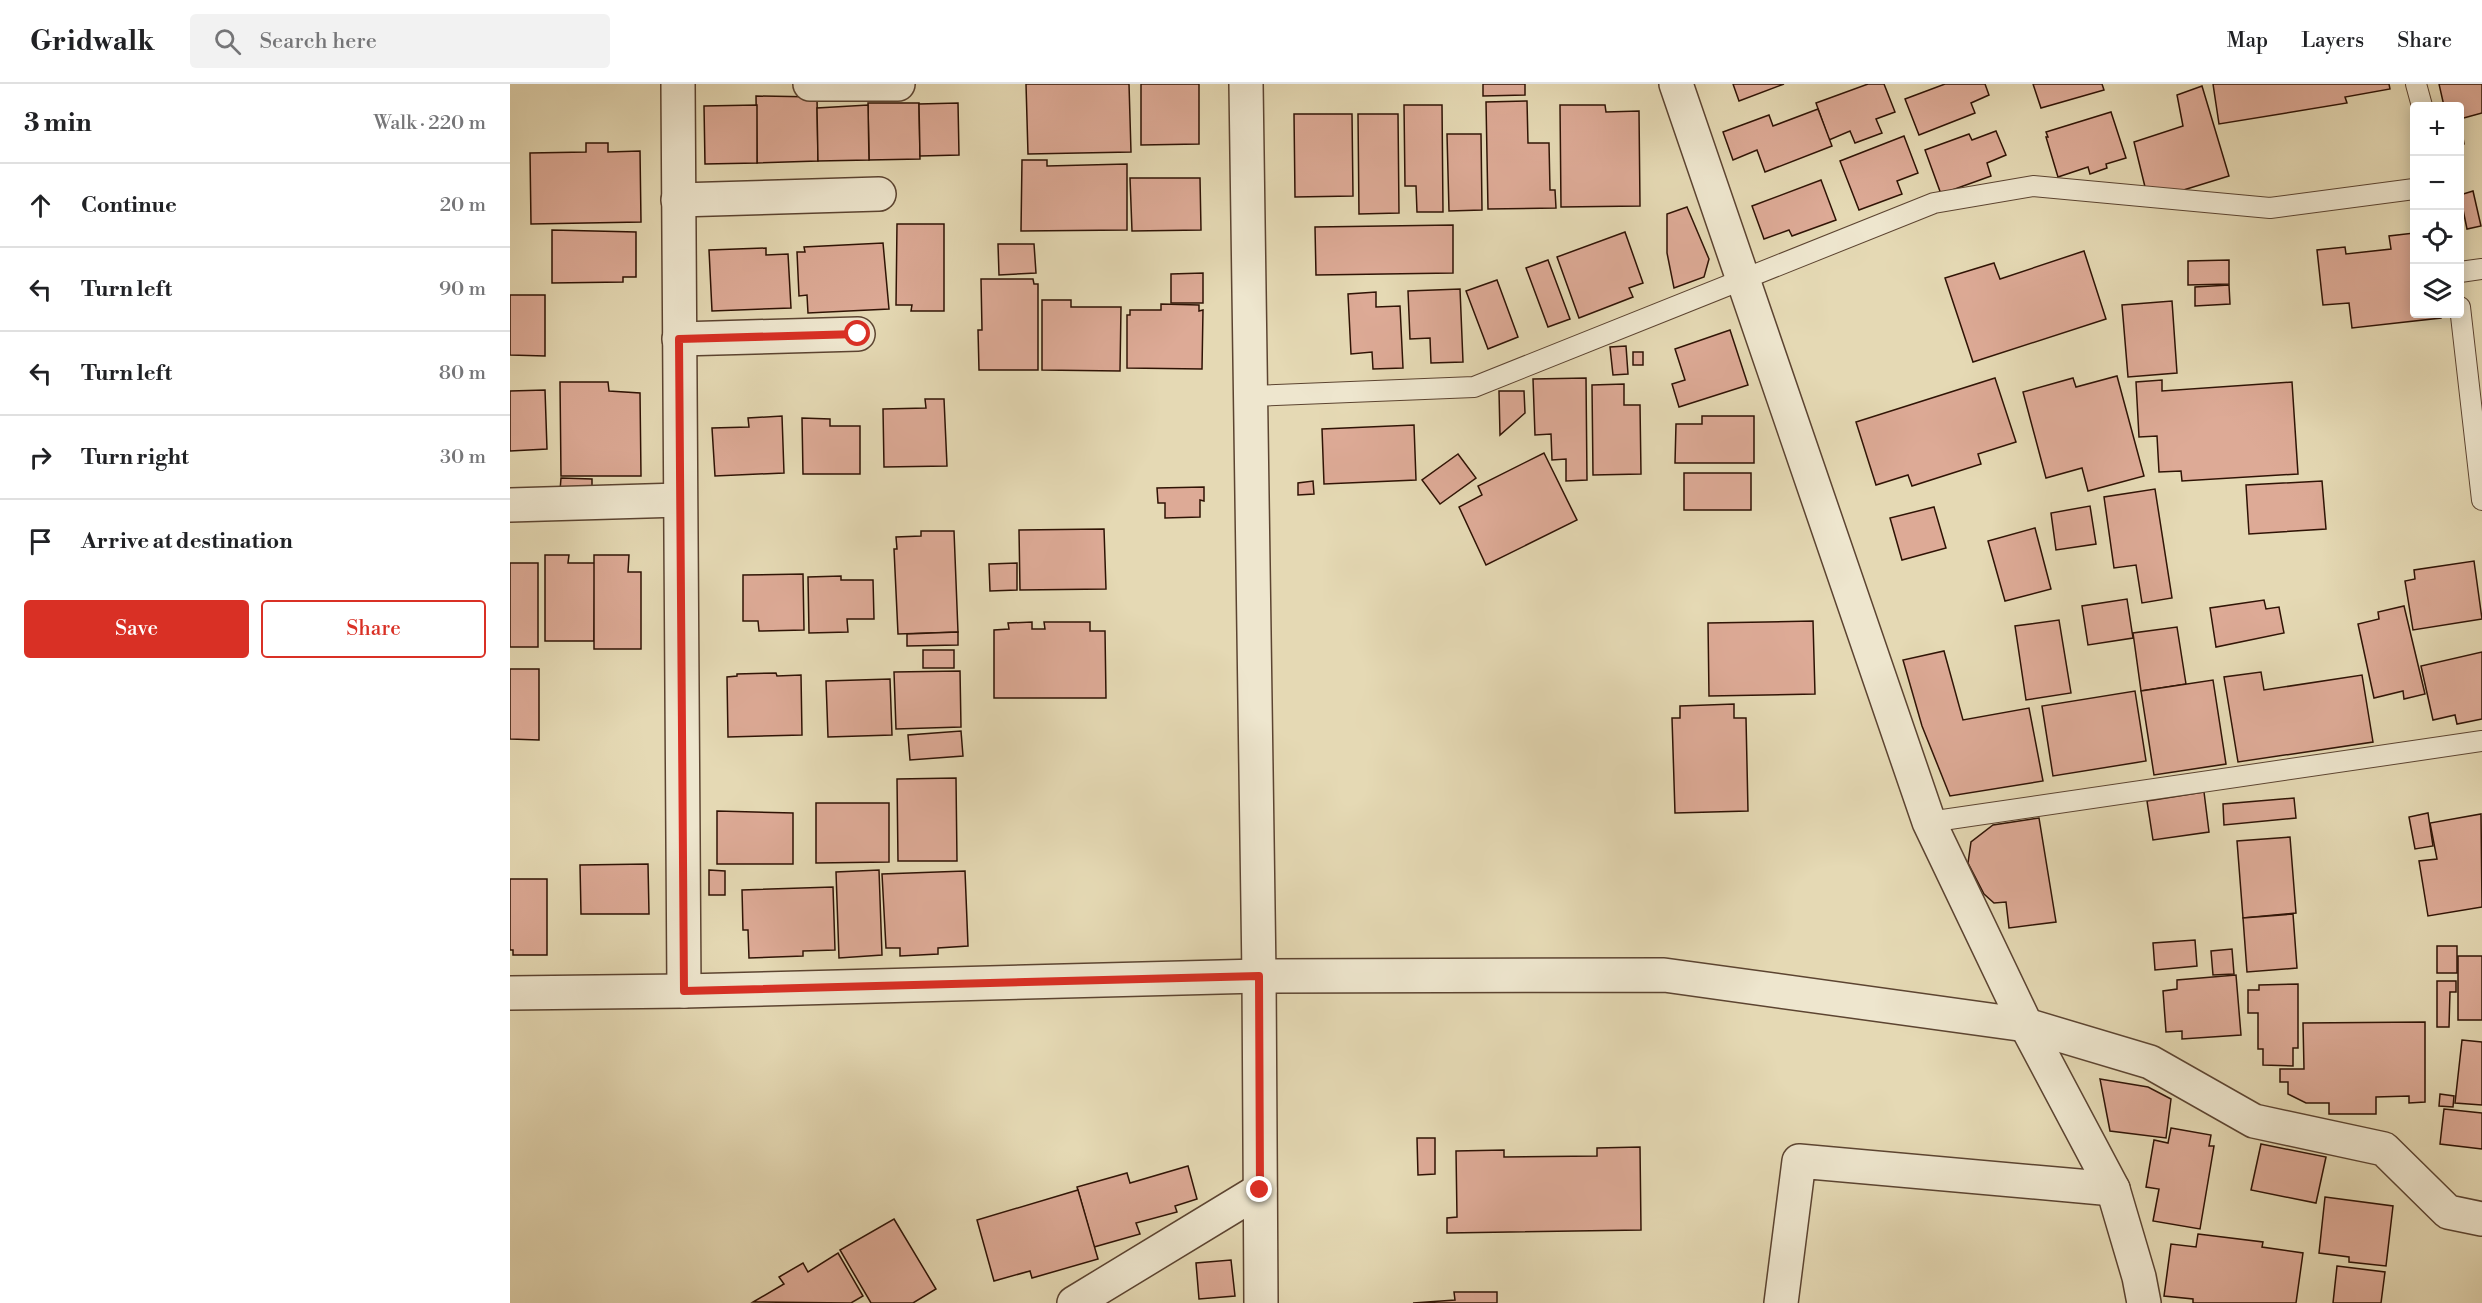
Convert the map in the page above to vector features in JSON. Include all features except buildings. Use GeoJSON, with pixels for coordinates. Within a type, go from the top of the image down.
{"type":"FeatureCollection","features":[{"type":"Feature","properties":{"kind":"street"},"geometry":{"type":"LineString","coordinates":[[678,84],[684,991]]}},
{"type":"Feature","properties":{"kind":"street"},"geometry":{"type":"LineString","coordinates":[[810,84],[898,84]]}},
{"type":"Feature","properties":{"kind":"street"},"geometry":{"type":"LineString","coordinates":[[1246,84],[1259,976],[1261,1303]]}},
{"type":"Feature","properties":{"kind":"street"},"geometry":{"type":"LineString","coordinates":[[1676,84],[1929,822],[2026,1025],[2113,1189],[2139,1277],[2144,1303]]}},
{"type":"Feature","properties":{"kind":"street"},"geometry":{"type":"LineString","coordinates":[[678,200],[879,194]]}},
{"type":"Feature","properties":{"kind":"street"},"geometry":{"type":"LineString","coordinates":[[679,339],[858,334]]}},
{"type":"Feature","properties":{"kind":"street"},"geometry":{"type":"LineString","coordinates":[[510,505],[680,500]]}},
{"type":"Feature","properties":{"kind":"street"},"geometry":{"type":"LineString","coordinates":[[510,993],[684,991],[1259,976],[1664,975],[2026,1025],[2150,1062],[2254,1121],[2384,1149],[2448,1212],[2482,1219]]}},
{"type":"Feature","properties":{"kind":"street"},"geometry":{"type":"LineString","coordinates":[[1781,1303],[1799,1161],[2113,1189]]}},
{"type":"Feature","properties":{"kind":"street"},"geometry":{"type":"LineString","coordinates":[[1074,1303],[1260,1190]]}},
{"type":"Feature","properties":{"kind":"lane"},"geometry":{"type":"LineString","coordinates":[[2416,84],[2421,102]]}},
{"type":"Feature","properties":{"kind":"lane"},"geometry":{"type":"LineString","coordinates":[[1251,396],[1474,387],[1934,203],[2033,186],[2270,208],[2410,190]]}},
{"type":"Feature","properties":{"kind":"lane"},"geometry":{"type":"LineString","coordinates":[[2464,271],[2482,268]]}},
{"type":"Feature","properties":{"kind":"lane"},"geometry":{"type":"LineString","coordinates":[[2461,318],[2482,493]]}},
{"type":"Feature","properties":{"kind":"lane"},"geometry":{"type":"LineString","coordinates":[[1929,822],[2482,741]]}},
{"type":"Feature","properties":{"kind":"route"},"geometry":{"type":"LineString","coordinates":[[858,334],[679,339],[684,991],[1259,976],[1260,1190]]}}]}
